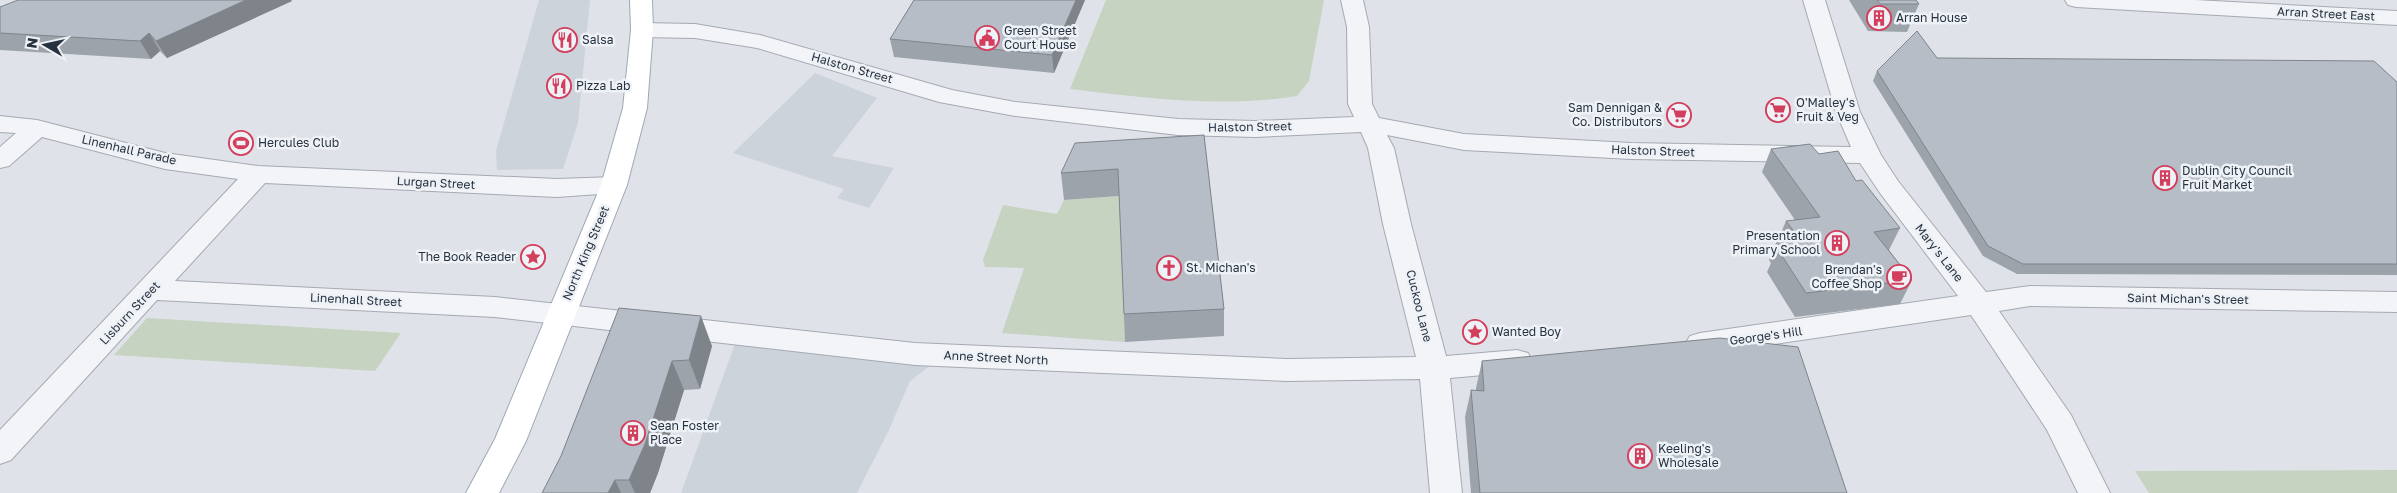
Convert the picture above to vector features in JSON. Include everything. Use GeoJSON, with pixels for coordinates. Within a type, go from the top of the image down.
{"type":"FeatureCollection","features":[{"type":"Feature","properties":{"kind":"main road","name":"North King Street"},"geometry":{"type":"LineString","coordinates":[[482,493],[510,441],[560,314],[614,186],[635,108],[642,30],[641,0]]}},
{"type":"Feature","properties":{"kind":"street","name":"Cuckoo Lane"},"geometry":{"type":"LineString","coordinates":[[1352,0],[1358,27],[1360,104],[1381,148],[1397,224],[1427,335],[1438,392],[1446,493]]}},
{"type":"Feature","properties":{"kind":"street","name":"Mary's Lane"},"geometry":{"type":"LineString","coordinates":[[1814,0],[1848,112],[1868,155],[1888,187],[1979,304],[2060,424],[2094,493]]}},
{"type":"Feature","properties":{"kind":"street","name":"Arran Street East"},"geometry":{"type":"LineString","coordinates":[[2076,0],[2397,18]]}},
{"type":"Feature","properties":{"kind":"street","name":"Halston Street"},"geometry":{"type":"LineString","coordinates":[[642,30],[695,31],[760,42],[948,97],[1015,109],[1178,127],[1255,129],[1368,124],[1464,142],[1631,151],[1868,155]]}},
{"type":"Feature","properties":{"kind":"street","name":"Linenhall Parade"},"geometry":{"type":"LineString","coordinates":[[0,124],[38,128],[166,161],[258,174]]}},
{"type":"Feature","properties":{"kind":"street"},"geometry":{"type":"LineString","coordinates":[[0,160],[38,128]]}},
{"type":"Feature","properties":{"kind":"street","name":"Lurgan Street"},"geometry":{"type":"LineString","coordinates":[[258,174],[557,188],[614,186]]}},
{"type":"Feature","properties":{"kind":"street","name":"Lisburn Street"},"geometry":{"type":"LineString","coordinates":[[0,451],[258,174]]}},
{"type":"Feature","properties":{"kind":"street","name":"Linenhall Street"},"geometry":{"type":"LineString","coordinates":[[151,290],[495,307],[560,314]]}},
{"type":"Feature","properties":{"kind":"street","name":"Saint Michan's Street"},"geometry":{"type":"LineString","coordinates":[[1979,304],[2030,296],[2397,302]]}},
{"type":"Feature","properties":{"kind":"street","name":"George's Hill"},"geometry":{"type":"LineString","coordinates":[[1675,346],[1724,342],[1979,304]]}},
{"type":"Feature","properties":{"kind":"street","name":"Anne Street North"},"geometry":{"type":"LineString","coordinates":[[560,314],[915,354],[1287,370],[1433,368]]}},
{"type":"Feature","properties":{"kind":"street"},"geometry":{"type":"LineString","coordinates":[[1433,368],[1539,359]]}},
{"type":"Feature","properties":{"kind":"shaded area"},"geometry":{"type":"Polygon","coordinates":[[[539,0],[590,0],[578,123],[563,169],[497,170],[496,151],[539,0]]]}},
{"type":"Feature","properties":{"kind":"shaded area"},"geometry":{"type":"Polygon","coordinates":[[[815,73],[877,98],[832,156],[894,168],[869,208],[837,198],[844,189],[733,153],[815,73]]]}},
{"type":"Feature","properties":{"kind":"shaded area"},"geometry":{"type":"Polygon","coordinates":[[[736,341],[933,357],[930,366],[910,381],[888,432],[857,493],[681,493],[736,341]]]}},
{"type":"Feature","properties":{"kind":"green space"},"geometry":{"type":"Polygon","coordinates":[[[1106,0],[1324,0],[1309,81],[1297,96],[1269,100],[1240,101],[1155,98],[1070,89],[1106,0]]]}},
{"type":"Feature","properties":{"kind":"green space"},"geometry":{"type":"Polygon","coordinates":[[[1120,196],[1125,342],[1002,333],[1024,268],[985,267],[983,260],[1003,205],[1057,214],[1064,200],[1120,196]]]}},
{"type":"Feature","properties":{"kind":"green space"},"geometry":{"type":"Polygon","coordinates":[[[147,318],[401,333],[375,371],[114,355],[147,318]]]}},
{"type":"Feature","properties":{"kind":"green space"},"geometry":{"type":"Polygon","coordinates":[[[2397,470],[2397,493],[2149,493],[2135,471],[2397,470]]]}},
{"type":"Feature","properties":{"kind":"building"},"geometry":{"type":"Polygon","coordinates":[[[18,0],[246,0],[156,41],[149,33],[140,41],[0,33],[0,7],[18,0]]]}},
{"type":"Feature","properties":{"kind":"building","name":"Green Street Court House"},"geometry":{"type":"Polygon","coordinates":[[[914,0],[1076,0],[1052,55],[890,39],[914,0]]]}},
{"type":"Feature","properties":{"kind":"building"},"geometry":{"type":"Polygon","coordinates":[[[1877,0],[1916,0],[1919,4],[1880,4],[1877,0]]]}},
{"type":"Feature","properties":{"kind":"building","name":"Dublin City Council Fruit Market"},"geometry":{"type":"Polygon","coordinates":[[[1917,31],[1937,58],[2374,61],[2397,82],[2397,264],[2023,264],[1988,246],[1877,71],[1917,31]]]}},
{"type":"Feature","properties":{"kind":"building","name":"St. Michan's"},"geometry":{"type":"Polygon","coordinates":[[[1204,135],[1224,309],[1124,314],[1118,169],[1061,173],[1075,143],[1204,135]]]}},
{"type":"Feature","properties":{"kind":"building","name":"Presentation Primary School"},"geometry":{"type":"Polygon","coordinates":[[[1810,144],[1819,154],[1838,151],[1856,181],[1862,180],[1900,228],[1874,232],[1912,280],[1806,293],[1777,248],[1787,247],[1779,236],[1795,233],[1786,221],[1820,217],[1771,149],[1810,144]]]}},
{"type":"Feature","properties":{"kind":"building"},"geometry":{"type":"Polygon","coordinates":[[[619,308],[701,316],[689,360],[672,361],[645,444],[629,480],[615,480],[608,493],[542,493],[561,456],[619,308]]]}},
{"type":"Feature","properties":{"kind":"building","name":"Keeling's Wholesale"},"geometry":{"type":"Polygon","coordinates":[[[1720,338],[1798,347],[1847,493],[1480,493],[1471,390],[1484,391],[1482,361],[1720,338]]]}},
{"type":"Feature","properties":{"kind":"place","name":"Arran House"},"geometry":{"type":"Point","coordinates":[1879,18]}},
{"type":"Feature","properties":{"kind":"place","name":"Green Street Court House"},"geometry":{"type":"Point","coordinates":[987,38]}},
{"type":"Feature","properties":{"kind":"place","name":"Salsa"},"geometry":{"type":"Point","coordinates":[565,40]}},
{"type":"Feature","properties":{"kind":"place","name":"Pizza Lab"},"geometry":{"type":"Point","coordinates":[559,86]}},
{"type":"Feature","properties":{"kind":"place","name":"O'Malley's Fruit & Veg"},"geometry":{"type":"Point","coordinates":[1778,110]}},
{"type":"Feature","properties":{"kind":"place","name":"Sam Dennigan & Co. Distributors"},"geometry":{"type":"Point","coordinates":[1679,115]}},
{"type":"Feature","properties":{"kind":"place","name":"Hercules Club"},"geometry":{"type":"Point","coordinates":[241,143]}},
{"type":"Feature","properties":{"kind":"place","name":"Dublin City Council Fruit Market"},"geometry":{"type":"Point","coordinates":[2165,178]}},
{"type":"Feature","properties":{"kind":"place","name":"Presentation Primary School"},"geometry":{"type":"Point","coordinates":[1837,243]}},
{"type":"Feature","properties":{"kind":"place","name":"The Book Reader"},"geometry":{"type":"Point","coordinates":[533,257]}},
{"type":"Feature","properties":{"kind":"place","name":"St. Michan's"},"geometry":{"type":"Point","coordinates":[1169,268]}},
{"type":"Feature","properties":{"kind":"place","name":"Brendan's Coffee Shop"},"geometry":{"type":"Point","coordinates":[1899,277]}},
{"type":"Feature","properties":{"kind":"place","name":"Wanted Boy"},"geometry":{"type":"Point","coordinates":[1475,332]}},
{"type":"Feature","properties":{"kind":"place","name":"Sean Foster Place"},"geometry":{"type":"Point","coordinates":[633,433]}},
{"type":"Feature","properties":{"kind":"place","name":"Keeling's Wholesale"},"geometry":{"type":"Point","coordinates":[1640,456]}}]}
